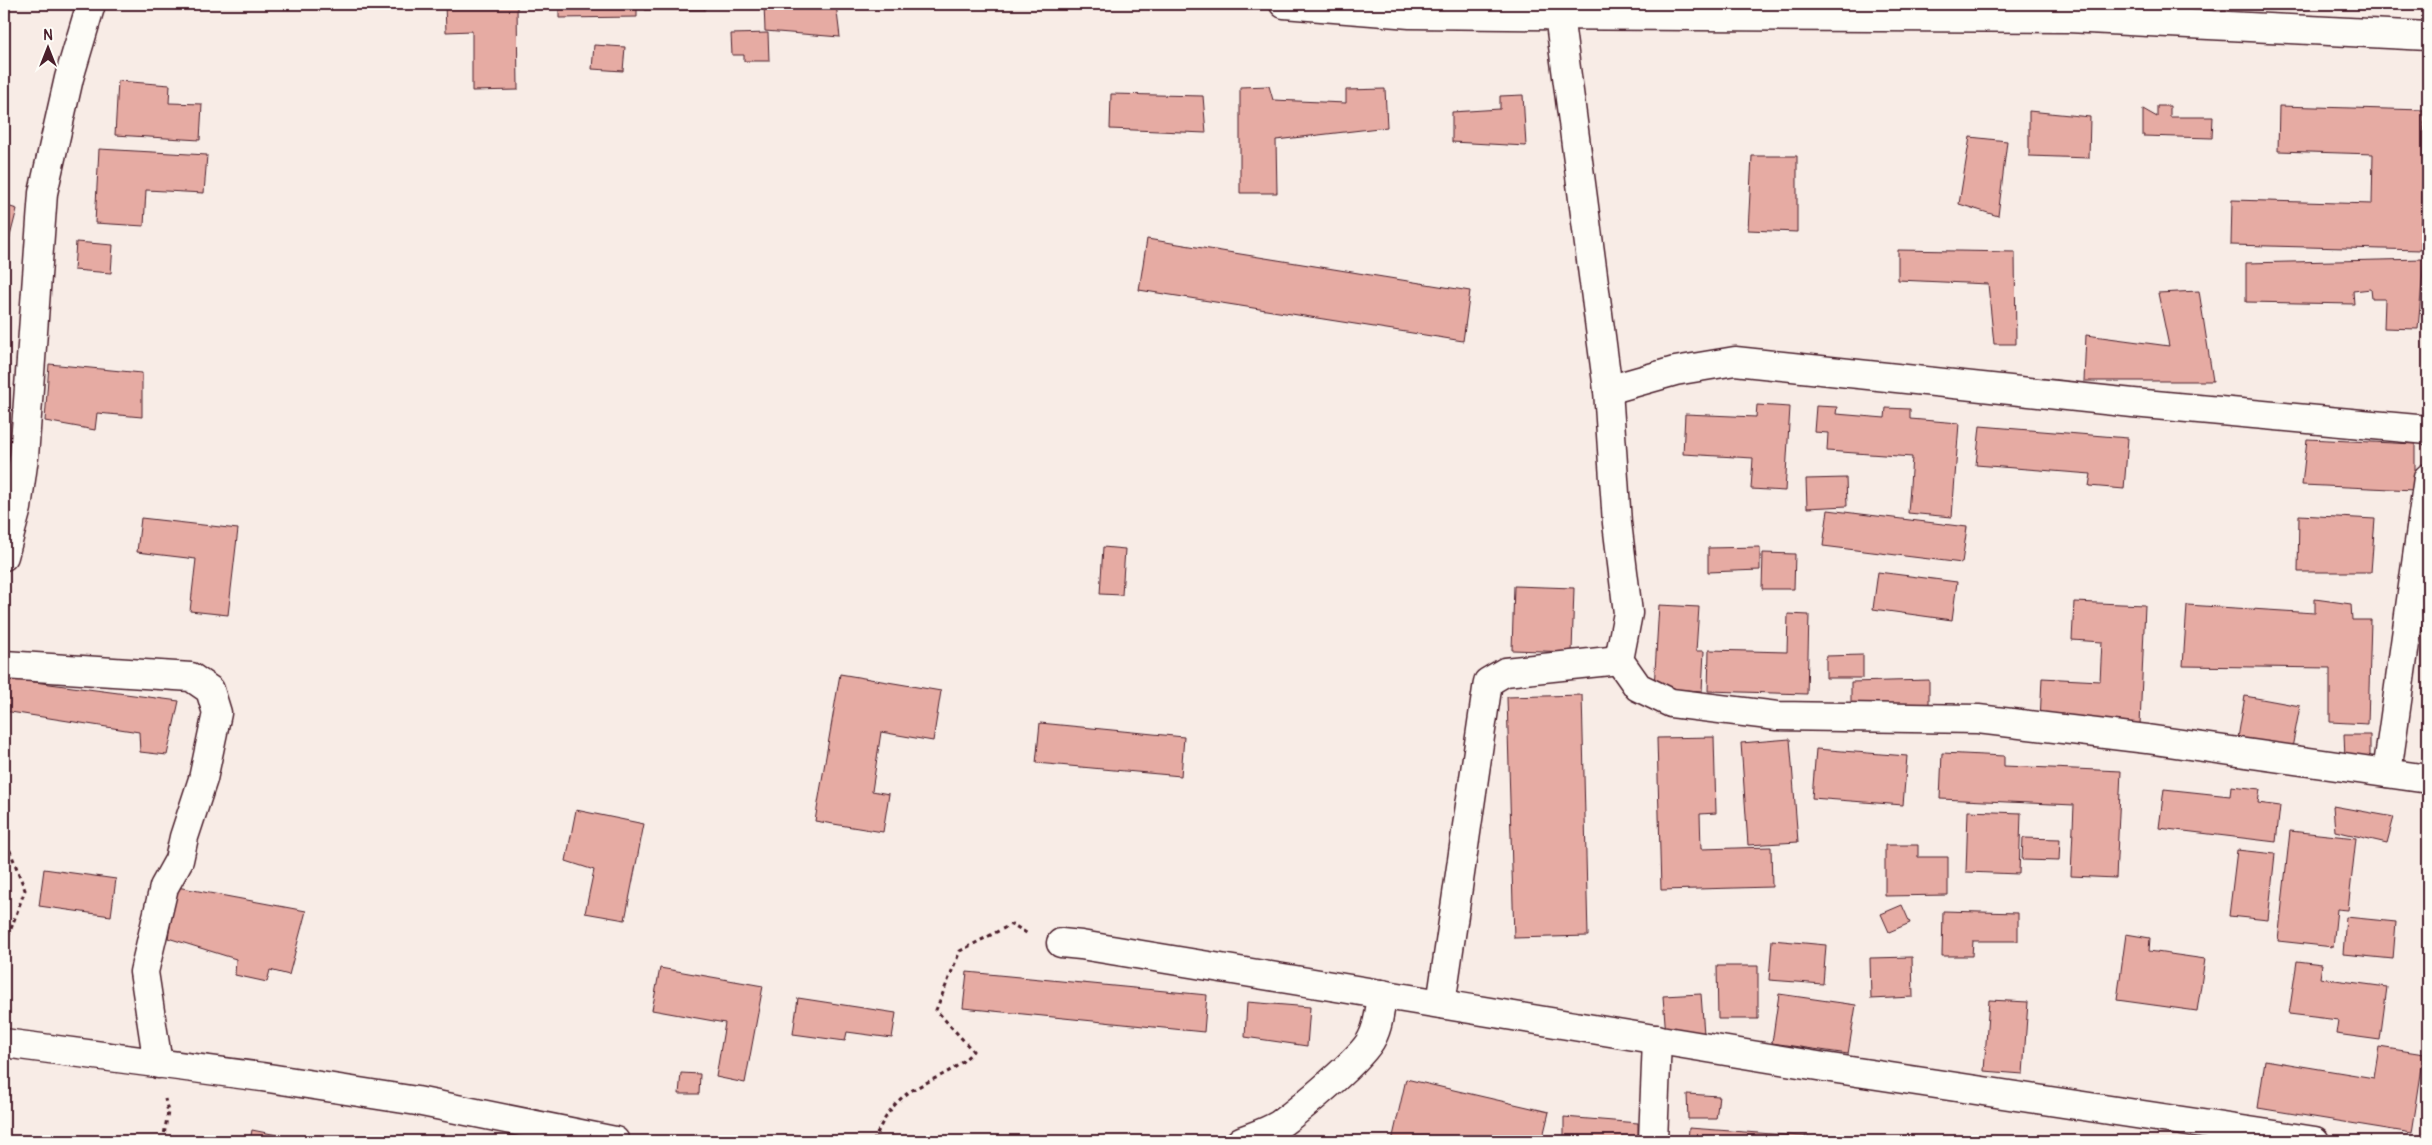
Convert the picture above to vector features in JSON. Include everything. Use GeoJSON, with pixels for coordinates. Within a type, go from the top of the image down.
{"type":"FeatureCollection","features":[{"type":"Feature","properties":{"kind":"street"},"geometry":{"type":"LineString","coordinates":[[4,556],[17,508],[14,455],[43,193],[69,78],[91,4]]}},
{"type":"Feature","properties":{"kind":"street"},"geometry":{"type":"LineString","coordinates":[[1284,4],[1559,16],[2068,11],[2274,15],[2428,36]]}},
{"type":"Feature","properties":{"kind":"street"},"geometry":{"type":"LineString","coordinates":[[1559,16],[1608,390],[1617,523],[1628,613],[1619,660],[1638,687],[1671,703],[1777,716],[1978,719],[2147,739],[2428,779]]}},
{"type":"Feature","properties":{"kind":"street"},"geometry":{"type":"LineString","coordinates":[[1608,390],[1675,371],[1735,361],[2133,403],[2428,430]]}},
{"type":"Feature","properties":{"kind":"street"},"geometry":{"type":"LineString","coordinates":[[2388,773],[2428,478]]}},
{"type":"Feature","properties":{"kind":"street"},"geometry":{"type":"LineString","coordinates":[[1441,1004],[1488,682],[1505,672],[1619,660]]}},
{"type":"Feature","properties":{"kind":"street"},"geometry":{"type":"LineString","coordinates":[[4,665],[191,677],[210,690],[217,713],[203,779],[184,837],[179,860],[164,887],[144,972],[158,1064]]}},
{"type":"Feature","properties":{"kind":"street"},"geometry":{"type":"LineString","coordinates":[[1061,943],[1657,1039],[2315,1141]]}},
{"type":"Feature","properties":{"kind":"street"},"geometry":{"type":"LineString","coordinates":[[1241,1141],[1279,1133],[1371,1041],[1377,1027],[1382,994]]}},
{"type":"Feature","properties":{"kind":"street"},"geometry":{"type":"LineString","coordinates":[[1653,1141],[1657,1039]]}},
{"type":"Feature","properties":{"kind":"street"},"geometry":{"type":"LineString","coordinates":[[4,1044],[262,1077],[417,1101],[615,1141]]}},
{"type":"Feature","properties":{"kind":"path"},"geometry":{"type":"LineString","coordinates":[[4,835],[25,890],[4,948]]}},
{"type":"Feature","properties":{"kind":"path"},"geometry":{"type":"LineString","coordinates":[[874,1141],[878,1129],[896,1103],[914,1089],[962,1064],[973,1051],[936,1010],[960,951],[1012,924],[1029,935],[1061,943]]}},
{"type":"Feature","properties":{"kind":"path"},"geometry":{"type":"LineString","coordinates":[[158,1064],[168,1112],[164,1141]]}},
{"type":"Feature","properties":{"kind":"building"},"geometry":{"type":"Polygon","coordinates":[[[445,4],[517,4],[518,90],[472,91],[472,31],[446,32],[445,4]]]}},
{"type":"Feature","properties":{"kind":"building"},"geometry":{"type":"Polygon","coordinates":[[[559,4],[637,4],[637,17],[559,18],[559,4]]]}},
{"type":"Feature","properties":{"kind":"building"},"geometry":{"type":"Polygon","coordinates":[[[645,4],[704,4],[705,10],[645,10],[645,4]]]}},
{"type":"Feature","properties":{"kind":"building"},"geometry":{"type":"Polygon","coordinates":[[[764,4],[836,4],[840,37],[765,31],[764,4]]]}},
{"type":"Feature","properties":{"kind":"building"},"geometry":{"type":"Polygon","coordinates":[[[2314,4],[2406,4],[2407,7],[2314,4]]]}},
{"type":"Feature","properties":{"kind":"building"},"geometry":{"type":"Polygon","coordinates":[[[768,33],[769,61],[744,61],[744,55],[732,55],[731,34],[768,33]]]}},
{"type":"Feature","properties":{"kind":"building"},"geometry":{"type":"Polygon","coordinates":[[[594,45],[625,47],[623,71],[592,69],[594,45]]]}},
{"type":"Feature","properties":{"kind":"building"},"geometry":{"type":"Polygon","coordinates":[[[118,81],[170,85],[169,103],[202,104],[200,140],[115,135],[118,81]]]}},
{"type":"Feature","properties":{"kind":"building"},"geometry":{"type":"Polygon","coordinates":[[[1269,86],[1273,100],[1346,103],[1346,90],[1385,89],[1387,127],[1276,140],[1277,193],[1240,193],[1240,87],[1269,86]]]}},
{"type":"Feature","properties":{"kind":"building"},"geometry":{"type":"Polygon","coordinates":[[[1111,94],[1203,96],[1206,133],[1110,129],[1111,94]]]}},
{"type":"Feature","properties":{"kind":"building"},"geometry":{"type":"Polygon","coordinates":[[[1523,95],[1526,146],[1452,142],[1452,112],[1500,109],[1500,96],[1523,95]]]}},
{"type":"Feature","properties":{"kind":"building"},"geometry":{"type":"Polygon","coordinates":[[[2157,106],[2170,106],[2170,117],[2213,117],[2212,138],[2143,136],[2143,109],[2157,117],[2157,106]]]}},
{"type":"Feature","properties":{"kind":"building"},"geometry":{"type":"Polygon","coordinates":[[[2279,106],[2424,110],[2421,250],[2231,245],[2232,200],[2372,204],[2373,154],[2278,151],[2279,106]]]}},
{"type":"Feature","properties":{"kind":"building"},"geometry":{"type":"Polygon","coordinates":[[[2029,111],[2090,117],[2089,158],[2029,156],[2029,111]]]}},
{"type":"Feature","properties":{"kind":"building"},"geometry":{"type":"Polygon","coordinates":[[[1970,137],[2007,141],[1998,216],[1959,204],[1970,137]]]}},
{"type":"Feature","properties":{"kind":"building"},"geometry":{"type":"Polygon","coordinates":[[[99,149],[207,155],[204,193],[146,190],[144,226],[95,223],[99,149]]]}},
{"type":"Feature","properties":{"kind":"building"},"geometry":{"type":"Polygon","coordinates":[[[1752,156],[1797,156],[1797,232],[1748,230],[1752,156]]]}},
{"type":"Feature","properties":{"kind":"building"},"geometry":{"type":"Polygon","coordinates":[[[4,205],[17,209],[7,248],[4,248],[4,205]]]}},
{"type":"Feature","properties":{"kind":"building"},"geometry":{"type":"Polygon","coordinates":[[[1147,239],[1470,291],[1463,341],[1139,290],[1147,239]]]}},
{"type":"Feature","properties":{"kind":"building"},"geometry":{"type":"Polygon","coordinates":[[[76,242],[113,245],[111,273],[74,270],[76,242]]]}},
{"type":"Feature","properties":{"kind":"building"},"geometry":{"type":"Polygon","coordinates":[[[1898,250],[2015,252],[2016,344],[1994,344],[1988,284],[1898,280],[1898,250]]]}},
{"type":"Feature","properties":{"kind":"building"},"geometry":{"type":"Polygon","coordinates":[[[2424,259],[2418,329],[2384,328],[2385,299],[2372,299],[2371,289],[2353,291],[2354,304],[2246,302],[2246,263],[2424,259]]]}},
{"type":"Feature","properties":{"kind":"building"},"geometry":{"type":"Polygon","coordinates":[[[2199,291],[2213,381],[2084,381],[2086,335],[2169,346],[2158,293],[2199,291]]]}},
{"type":"Feature","properties":{"kind":"building"},"geometry":{"type":"Polygon","coordinates":[[[49,364],[142,373],[142,417],[97,413],[95,430],[45,421],[49,364]]]}},
{"type":"Feature","properties":{"kind":"building"},"geometry":{"type":"Polygon","coordinates":[[[1757,405],[1790,407],[1785,491],[1751,489],[1753,458],[1683,454],[1685,414],[1756,417],[1757,405]]]}},
{"type":"Feature","properties":{"kind":"building"},"geometry":{"type":"Polygon","coordinates":[[[1816,406],[1837,407],[1836,414],[1885,418],[1886,408],[1910,409],[1910,419],[1959,423],[1952,517],[1908,513],[1912,457],[1827,451],[1828,433],[1814,432],[1816,406]]]}},
{"type":"Feature","properties":{"kind":"building"},"geometry":{"type":"Polygon","coordinates":[[[1980,426],[2128,438],[2124,489],[2089,486],[2091,474],[1976,465],[1980,426]]]}},
{"type":"Feature","properties":{"kind":"building"},"geometry":{"type":"Polygon","coordinates":[[[2307,439],[2415,444],[2415,490],[2302,485],[2307,439]]]}},
{"type":"Feature","properties":{"kind":"building"},"geometry":{"type":"Polygon","coordinates":[[[1846,478],[1847,506],[1807,508],[1806,479],[1846,478]]]}},
{"type":"Feature","properties":{"kind":"building"},"geometry":{"type":"Polygon","coordinates":[[[1828,510],[1967,527],[1962,563],[1823,546],[1828,510]]]}},
{"type":"Feature","properties":{"kind":"building"},"geometry":{"type":"Polygon","coordinates":[[[2299,515],[2375,519],[2371,572],[2298,572],[2299,515]]]}},
{"type":"Feature","properties":{"kind":"building"},"geometry":{"type":"Polygon","coordinates":[[[141,518],[238,529],[228,615],[190,611],[196,559],[137,552],[141,518]]]}},
{"type":"Feature","properties":{"kind":"building"},"geometry":{"type":"Polygon","coordinates":[[[1103,547],[1125,549],[1122,595],[1100,594],[1103,547]]]}},
{"type":"Feature","properties":{"kind":"building"},"geometry":{"type":"Polygon","coordinates":[[[1760,547],[1760,570],[1708,572],[1708,548],[1760,547]]]}},
{"type":"Feature","properties":{"kind":"building"},"geometry":{"type":"Polygon","coordinates":[[[1763,553],[1795,554],[1794,589],[1762,589],[1763,553]]]}},
{"type":"Feature","properties":{"kind":"building"},"geometry":{"type":"Polygon","coordinates":[[[1878,572],[1957,582],[1952,620],[1873,609],[1878,572]]]}},
{"type":"Feature","properties":{"kind":"building"},"geometry":{"type":"Polygon","coordinates":[[[1514,586],[1574,588],[1572,652],[1512,650],[1514,586]]]}},
{"type":"Feature","properties":{"kind":"building"},"geometry":{"type":"Polygon","coordinates":[[[2315,599],[2351,604],[2352,620],[2371,620],[2368,724],[2330,722],[2330,668],[2183,666],[2187,605],[2315,613],[2315,599]]]}},
{"type":"Feature","properties":{"kind":"building"},"geometry":{"type":"Polygon","coordinates":[[[2074,602],[2145,605],[2140,725],[2040,721],[2042,678],[2100,681],[2102,642],[2072,640],[2074,602]]]}},
{"type":"Feature","properties":{"kind":"building"},"geometry":{"type":"Polygon","coordinates":[[[1659,605],[1699,607],[1696,651],[1704,651],[1702,691],[1654,688],[1659,605]]]}},
{"type":"Feature","properties":{"kind":"building"},"geometry":{"type":"Polygon","coordinates":[[[1788,614],[1809,615],[1807,694],[1708,691],[1709,650],[1787,652],[1788,614]]]}},
{"type":"Feature","properties":{"kind":"building"},"geometry":{"type":"Polygon","coordinates":[[[1863,655],[1863,678],[1826,678],[1826,656],[1863,655]]]}},
{"type":"Feature","properties":{"kind":"building"},"geometry":{"type":"Polygon","coordinates":[[[840,674],[941,691],[933,741],[881,732],[872,791],[889,794],[883,832],[815,821],[840,674]]]}},
{"type":"Feature","properties":{"kind":"building"},"geometry":{"type":"Polygon","coordinates":[[[4,678],[179,701],[167,755],[140,752],[139,732],[4,711],[4,678]]]}},
{"type":"Feature","properties":{"kind":"building"},"geometry":{"type":"Polygon","coordinates":[[[1929,680],[1929,707],[1851,709],[1851,682],[1929,680]]]}},
{"type":"Feature","properties":{"kind":"building"},"geometry":{"type":"Polygon","coordinates":[[[1582,695],[1588,936],[1514,938],[1507,697],[1582,695]]]}},
{"type":"Feature","properties":{"kind":"building"},"geometry":{"type":"Polygon","coordinates":[[[2245,696],[2300,706],[2292,748],[2238,738],[2245,696]]]}},
{"type":"Feature","properties":{"kind":"building"},"geometry":{"type":"Polygon","coordinates":[[[1040,723],[1184,737],[1181,776],[1036,763],[1040,723]]]}},
{"type":"Feature","properties":{"kind":"building"},"geometry":{"type":"Polygon","coordinates":[[[2344,735],[2370,735],[2370,760],[2345,758],[2344,735]]]}},
{"type":"Feature","properties":{"kind":"building"},"geometry":{"type":"Polygon","coordinates":[[[1714,737],[1716,813],[1700,814],[1701,849],[1771,847],[1772,887],[1661,890],[1657,738],[1714,737]]]}},
{"type":"Feature","properties":{"kind":"building"},"geometry":{"type":"Polygon","coordinates":[[[1790,739],[1798,842],[1748,845],[1741,743],[1790,739]]]}},
{"type":"Feature","properties":{"kind":"building"},"geometry":{"type":"Polygon","coordinates":[[[1816,749],[1907,756],[1903,805],[1812,798],[1816,749]]]}},
{"type":"Feature","properties":{"kind":"building"},"geometry":{"type":"Polygon","coordinates":[[[1942,753],[2004,756],[2004,766],[2121,771],[2116,878],[2071,876],[2074,805],[1940,799],[1942,753]]]}},
{"type":"Feature","properties":{"kind":"building"},"geometry":{"type":"Polygon","coordinates":[[[2231,786],[2260,789],[2258,803],[2280,806],[2276,842],[2159,828],[2164,789],[2230,796],[2231,786]]]}},
{"type":"Feature","properties":{"kind":"building"},"geometry":{"type":"Polygon","coordinates":[[[2333,806],[2394,817],[2387,843],[2335,831],[2333,806]]]}},
{"type":"Feature","properties":{"kind":"building"},"geometry":{"type":"Polygon","coordinates":[[[576,810],[644,824],[625,920],[585,913],[594,870],[566,861],[576,810]]]}},
{"type":"Feature","properties":{"kind":"building"},"geometry":{"type":"Polygon","coordinates":[[[1968,811],[2021,813],[2019,874],[1966,872],[1968,811]]]}},
{"type":"Feature","properties":{"kind":"building"},"geometry":{"type":"Polygon","coordinates":[[[2290,831],[2356,838],[2348,910],[2337,909],[2333,947],[2278,941],[2290,831]]]}},
{"type":"Feature","properties":{"kind":"building"},"geometry":{"type":"Polygon","coordinates":[[[2023,838],[2060,839],[2059,861],[2022,860],[2023,838]]]}},
{"type":"Feature","properties":{"kind":"building"},"geometry":{"type":"Polygon","coordinates":[[[1885,845],[1918,845],[1918,857],[1948,857],[1948,895],[1885,896],[1885,845]]]}},
{"type":"Feature","properties":{"kind":"building"},"geometry":{"type":"Polygon","coordinates":[[[2237,850],[2275,854],[2268,920],[2229,916],[2237,850]]]}},
{"type":"Feature","properties":{"kind":"building"},"geometry":{"type":"Polygon","coordinates":[[[44,869],[116,879],[111,916],[39,906],[44,869]]]}},
{"type":"Feature","properties":{"kind":"building"},"geometry":{"type":"Polygon","coordinates":[[[177,887],[306,911],[289,975],[270,970],[267,982],[235,975],[236,959],[168,938],[177,887]]]}},
{"type":"Feature","properties":{"kind":"building"},"geometry":{"type":"Polygon","coordinates":[[[1902,905],[1910,923],[1889,932],[1881,914],[1902,905]]]}},
{"type":"Feature","properties":{"kind":"building"},"geometry":{"type":"Polygon","coordinates":[[[1943,911],[2018,913],[2018,941],[1973,941],[1972,956],[1942,956],[1943,911]]]}},
{"type":"Feature","properties":{"kind":"building"},"geometry":{"type":"Polygon","coordinates":[[[2346,917],[2396,922],[2393,959],[2343,954],[2346,917]]]}},
{"type":"Feature","properties":{"kind":"building"},"geometry":{"type":"Polygon","coordinates":[[[2126,934],[2150,938],[2149,951],[2205,959],[2197,1011],[2117,1000],[2126,934]]]}},
{"type":"Feature","properties":{"kind":"building"},"geometry":{"type":"Polygon","coordinates":[[[1772,940],[1826,945],[1823,984],[1769,980],[1772,940]]]}},
{"type":"Feature","properties":{"kind":"building"},"geometry":{"type":"Polygon","coordinates":[[[1912,957],[1913,997],[1871,999],[1870,958],[1912,957]]]}},
{"type":"Feature","properties":{"kind":"building"},"geometry":{"type":"Polygon","coordinates":[[[2297,961],[2322,964],[2320,978],[2387,987],[2380,1040],[2336,1034],[2338,1020],[2289,1014],[2297,961]]]}},
{"type":"Feature","properties":{"kind":"building"},"geometry":{"type":"Polygon","coordinates":[[[1717,966],[1758,966],[1758,1019],[1718,1019],[1717,966]]]}},
{"type":"Feature","properties":{"kind":"building"},"geometry":{"type":"Polygon","coordinates":[[[660,968],[763,986],[745,1083],[716,1077],[725,1023],[652,1010],[660,968]]]}},
{"type":"Feature","properties":{"kind":"building"},"geometry":{"type":"Polygon","coordinates":[[[967,972],[1207,995],[1204,1032],[963,1008],[967,972]]]}},
{"type":"Feature","properties":{"kind":"building"},"geometry":{"type":"Polygon","coordinates":[[[1701,994],[1704,1034],[1666,1036],[1663,996],[1701,994]]]}},
{"type":"Feature","properties":{"kind":"building"},"geometry":{"type":"Polygon","coordinates":[[[1779,994],[1856,1005],[1848,1054],[1772,1043],[1779,994]]]}},
{"type":"Feature","properties":{"kind":"building"},"geometry":{"type":"Polygon","coordinates":[[[798,998],[896,1013],[892,1038],[847,1032],[845,1041],[793,1034],[798,998]]]}},
{"type":"Feature","properties":{"kind":"building"},"geometry":{"type":"Polygon","coordinates":[[[1989,1000],[2028,1002],[2023,1074],[1984,1071],[1989,1000]]]}},
{"type":"Feature","properties":{"kind":"building"},"geometry":{"type":"Polygon","coordinates":[[[1247,1002],[1310,1007],[1307,1046],[1245,1037],[1247,1002]]]}},
{"type":"Feature","properties":{"kind":"building"},"geometry":{"type":"Polygon","coordinates":[[[2379,1047],[2424,1054],[2412,1133],[2258,1108],[2265,1060],[2374,1078],[2379,1047]]]}},
{"type":"Feature","properties":{"kind":"building"},"geometry":{"type":"Polygon","coordinates":[[[681,1073],[700,1074],[699,1094],[679,1094],[681,1073]]]}},
{"type":"Feature","properties":{"kind":"building"},"geometry":{"type":"Polygon","coordinates":[[[1406,1079],[1549,1112],[1542,1141],[1392,1141],[1406,1079]]]}},
{"type":"Feature","properties":{"kind":"building"},"geometry":{"type":"Polygon","coordinates":[[[1687,1094],[1719,1096],[1716,1119],[1688,1119],[1687,1094]]]}},
{"type":"Feature","properties":{"kind":"building"},"geometry":{"type":"Polygon","coordinates":[[[1564,1117],[1638,1123],[1638,1141],[1564,1141],[1564,1117]]]}},
{"type":"Feature","properties":{"kind":"building"},"geometry":{"type":"Polygon","coordinates":[[[1689,1128],[1828,1138],[1828,1141],[1688,1141],[1689,1128]]]}},
{"type":"Feature","properties":{"kind":"building"},"geometry":{"type":"Polygon","coordinates":[[[252,1130],[307,1141],[250,1141],[252,1130]]]}}]}
